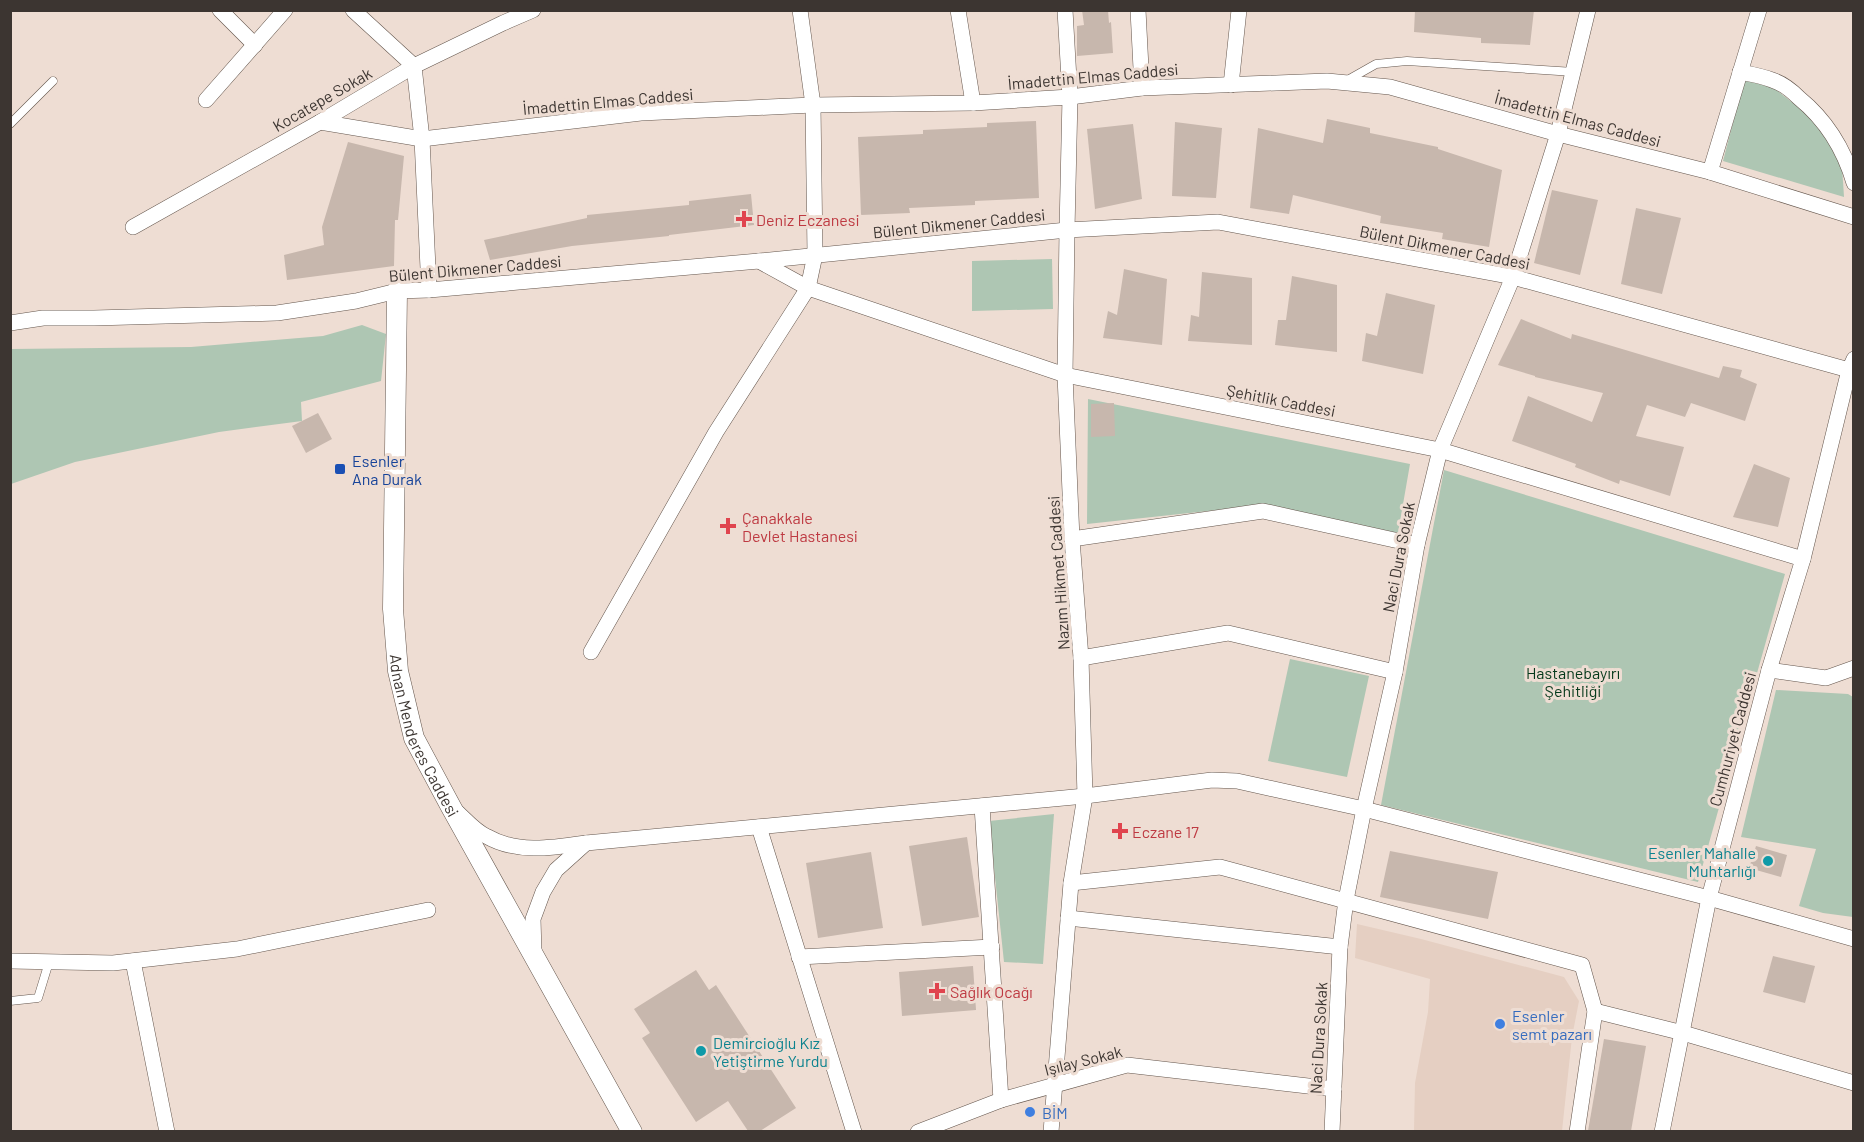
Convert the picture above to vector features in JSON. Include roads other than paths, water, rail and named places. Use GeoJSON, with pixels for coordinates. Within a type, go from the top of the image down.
{"type":"FeatureCollection","features":[{"type":"Feature","properties":{"kind":"street"},"geometry":{"type":"LineString","coordinates":[[220,10],[255,45]]}},
{"type":"Feature","properties":{"kind":"street"},"geometry":{"type":"LineString","coordinates":[[206,100],[285,10]]}},
{"type":"Feature","properties":{"kind":"street"},"geometry":{"type":"LineString","coordinates":[[353,10],[414,66],[422,139],[429,290]]}},
{"type":"Feature","properties":{"kind":"street","name":"Kocatepe Sokak"},"geometry":{"type":"LineString","coordinates":[[133,227],[501,17],[533,10]]}},
{"type":"Feature","properties":{"kind":"street"},"geometry":{"type":"LineString","coordinates":[[591,652],[716,432],[808,288],[815,255],[813,105],[800,10]]}},
{"type":"Feature","properties":{"kind":"street"},"geometry":{"type":"LineString","coordinates":[[958,10],[973,103]]}},
{"type":"Feature","properties":{"kind":"street","name":"Nazım Hikmet Caddesi"},"geometry":{"type":"LineString","coordinates":[[1051,1131],[1071,883],[1085,796],[1081,658],[1072,539],[1065,375],[1070,97],[1065,10]]}},
{"type":"Feature","properties":{"kind":"street"},"geometry":{"type":"LineString","coordinates":[[1138,10],[1142,88]]}},
{"type":"Feature","properties":{"kind":"street"},"geometry":{"type":"LineString","coordinates":[[1231,85],[1239,10]]}},
{"type":"Feature","properties":{"kind":"street","name":"Naci Dura Sokak"},"geometry":{"type":"LineString","coordinates":[[1332,1131],[1340,947],[1346,900],[1395,672],[1417,545],[1440,450],[1513,278],[1558,134],[1588,10]]}},
{"type":"Feature","properties":{"kind":"street"},"geometry":{"type":"LineString","coordinates":[[1710,172],[1759,10]]}},
{"type":"Feature","properties":{"kind":"street"},"geometry":{"type":"LineString","coordinates":[[1740,72],[1773,80],[1795,93],[1810,106],[1824,121],[1835,139],[1847,162],[1854,183]]}},
{"type":"Feature","properties":{"kind":"street","name":"İmadettin Elmas Caddesi"},"geometry":{"type":"LineString","coordinates":[[320,122],[422,139],[641,113],[813,105],[973,103],[1070,97],[1142,88],[1327,81],[1390,87],[1558,134],[1710,172],[1854,217]]}},
{"type":"Feature","properties":{"kind":"street","name":"Bülent Dikmener Caddesi"},"geometry":{"type":"LineString","coordinates":[[14,319],[277,313],[356,301],[397,291],[759,261],[1067,230],[1218,222],[1513,278],[1851,364]]}},
{"type":"Feature","properties":{"kind":"street","name":"Şehitlik Caddesi"},"geometry":{"type":"LineString","coordinates":[[759,261],[808,288],[1065,375],[1440,450],[1803,559]]}},
{"type":"Feature","properties":{"kind":"street","name":"Adnan Menderes Caddesi"},"geometry":{"type":"LineString","coordinates":[[397,291],[393,609],[398,671],[414,738],[632,1131]]}},
{"type":"Feature","properties":{"kind":"street","name":"Cumhuriyet Caddesi"},"geometry":{"type":"LineString","coordinates":[[1662,1130],[1708,898],[1769,670],[1803,559],[1851,364]]}},
{"type":"Feature","properties":{"kind":"street"},"geometry":{"type":"LineString","coordinates":[[1072,539],[1263,511],[1417,545]]}},
{"type":"Feature","properties":{"kind":"street"},"geometry":{"type":"LineString","coordinates":[[1081,658],[1228,633],[1395,672]]}},
{"type":"Feature","properties":{"kind":"street"},"geometry":{"type":"LineString","coordinates":[[1769,670],[1826,678],[1854,668]]}},
{"type":"Feature","properties":{"kind":"street"},"geometry":{"type":"LineString","coordinates":[[451,807],[485,836],[515,848],[551,848],[1085,796],[1212,780],[1237,781],[1364,809],[1708,898],[1854,939]]}},
{"type":"Feature","properties":{"kind":"street"},"geometry":{"type":"LineString","coordinates":[[982,806],[1001,1100]]}},
{"type":"Feature","properties":{"kind":"street"},"geometry":{"type":"LineString","coordinates":[[759,827],[854,1131]]}},
{"type":"Feature","properties":{"kind":"street"},"geometry":{"type":"LineString","coordinates":[[534,956],[533,919],[543,892],[556,870],[585,843]]}},
{"type":"Feature","properties":{"kind":"street"},"geometry":{"type":"LineString","coordinates":[[1071,883],[1220,867],[1582,965],[1595,1011],[1577,1131]]}},
{"type":"Feature","properties":{"kind":"street"},"geometry":{"type":"LineString","coordinates":[[10,961],[113,963],[237,949],[428,910]]}},
{"type":"Feature","properties":{"kind":"street"},"geometry":{"type":"LineString","coordinates":[[1068,918],[1340,947]]}},
{"type":"Feature","properties":{"kind":"street"},"geometry":{"type":"LineString","coordinates":[[799,957],[992,947]]}},
{"type":"Feature","properties":{"kind":"street"},"geometry":{"type":"LineString","coordinates":[[133,961],[167,1131]]}},
{"type":"Feature","properties":{"kind":"street"},"geometry":{"type":"LineString","coordinates":[[1595,1011],[1683,1033],[1854,1083]]}},
{"type":"Feature","properties":{"kind":"street","name":"Işılay Sokak"},"geometry":{"type":"LineString","coordinates":[[918,1131],[1001,1100],[1127,1065],[1334,1089]]}},
{"type":"Feature","properties":{"kind":"street"},"geometry":{"type":"LineString","coordinates":[[1662,1130],[1678,1131]]}},
{"type":"Feature","properties":{"kind":"lane"},"geometry":{"type":"LineString","coordinates":[[1343,83],[1376,64],[1407,61],[1574,72]]}},
{"type":"Feature","properties":{"kind":"lane"},"geometry":{"type":"LineString","coordinates":[[10,124],[53,81]]}},
{"type":"Feature","properties":{"kind":"lane"},"geometry":{"type":"LineString","coordinates":[[10,1000],[38,998],[49,962]]}},
{"type":"Feature","properties":{"kind":"place","name":"Deniz Eczanesi"},"geometry":{"type":"Point","coordinates":[744,219]}},
{"type":"Feature","properties":{"kind":"place","name":"Esenler Ana Durak"},"geometry":{"type":"Point","coordinates":[340,469]}},
{"type":"Feature","properties":{"kind":"place","name":"Çanakkale Devlet Hastanesi"},"geometry":{"type":"Point","coordinates":[728,526]}},
{"type":"Feature","properties":{"kind":"place","name":"Eczane 17"},"geometry":{"type":"Point","coordinates":[1120,831]}},
{"type":"Feature","properties":{"kind":"place","name":"Esenler Mahalle Muhtarlığı"},"geometry":{"type":"Point","coordinates":[1768,861]}},
{"type":"Feature","properties":{"kind":"place","name":"Sağlık Ocağı"},"geometry":{"type":"Point","coordinates":[937,991]}},
{"type":"Feature","properties":{"kind":"place","name":"Esenler semt pazarı"},"geometry":{"type":"Point","coordinates":[1500,1024]}},
{"type":"Feature","properties":{"kind":"place","name":"Demircioğlu Kız Yetiştirme Yurdu"},"geometry":{"type":"Point","coordinates":[701,1051]}},
{"type":"Feature","properties":{"kind":"place","name":"BİM"},"geometry":{"type":"Point","coordinates":[1030,1112]}},
{"type":"Feature","properties":{"kind":"park label","name":"Hastanebayırı Şehitliği"},"geometry":{"type":"Point","coordinates":[1573,681]}}]}
